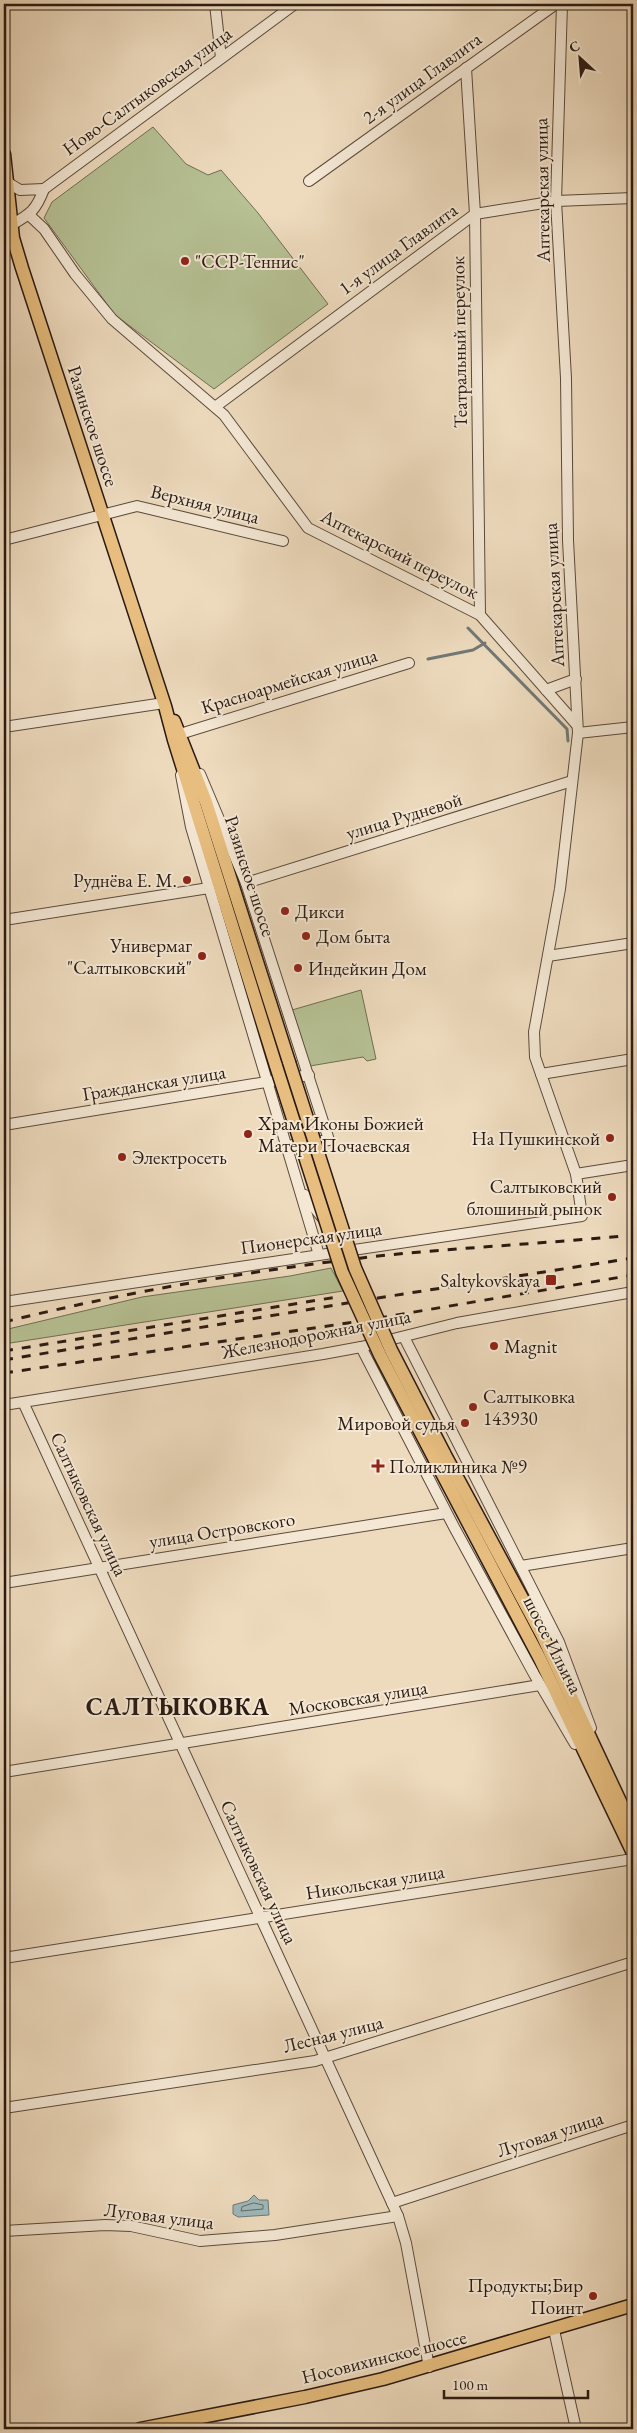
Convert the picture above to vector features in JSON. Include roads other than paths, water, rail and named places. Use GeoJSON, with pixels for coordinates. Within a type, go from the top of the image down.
{"type":"FeatureCollection","features":[{"type":"Feature","properties":{"kind":"main road","name":"Разинское шоссе"},"geometry":{"type":"LineString","coordinates":[[4,154],[12,225],[22,268],[165,704],[242,910],[355,1268],[439,1456]]}},
{"type":"Feature","properties":{"kind":"main road","name":"Разинское шоссе"},"geometry":{"type":"LineString","coordinates":[[165,704],[180,734],[184,755],[276,1066],[342,1272],[380,1355],[439,1456]]}},
{"type":"Feature","properties":{"kind":"main road","name":"шоссе Ильича"},"geometry":{"type":"LineString","coordinates":[[439,1456],[542,1634],[604,1766],[612,1796],[633,1853]]}},
{"type":"Feature","properties":{"kind":"main road","name":"шоссе Ильича"},"geometry":{"type":"LineString","coordinates":[[439,1456],[600,1784],[630,1811],[633,1829]]}},
{"type":"Feature","properties":{"kind":"main road","name":"Носовихинское шоссе"},"geometry":{"type":"LineString","coordinates":[[140,2429],[305,2397],[429,2367],[633,2305]]}},
{"type":"Feature","properties":{"kind":"street"},"geometry":{"type":"LineString","coordinates":[[215,4],[221,58]]}},
{"type":"Feature","properties":{"kind":"street","name":"Ново-Салтыковская улица"},"geometry":{"type":"LineString","coordinates":[[44,189],[295,4]]}},
{"type":"Feature","properties":{"kind":"street","name":"2-я улица Главлита"},"geometry":{"type":"LineString","coordinates":[[309,181],[556,4]]}},
{"type":"Feature","properties":{"kind":"street","name":"Аптекарская улица"},"geometry":{"type":"LineString","coordinates":[[562,4],[556,201],[566,378],[568,540],[577,729],[560,889],[534,1032],[535,1057],[540,1074],[576,1174]]}},
{"type":"Feature","properties":{"kind":"street","name":"Театральный переулок"},"geometry":{"type":"LineString","coordinates":[[466,68],[475,214],[480,615]]}},
{"type":"Feature","properties":{"kind":"street"},"geometry":{"type":"LineString","coordinates":[[7,182],[20,190],[44,189],[37,207],[29,215],[12,225]]}},
{"type":"Feature","properties":{"kind":"street","name":"1-я улица Главлита"},"geometry":{"type":"LineString","coordinates":[[215,407],[475,214],[556,201],[633,198]]}},
{"type":"Feature","properties":{"kind":"street","name":"Аптекарский переулок"},"geometry":{"type":"LineString","coordinates":[[29,215],[44,230],[75,274],[112,319],[224,415],[308,528],[480,615],[546,690],[577,729]]}},
{"type":"Feature","properties":{"kind":"street","name":"Верхняя улица"},"geometry":{"type":"LineString","coordinates":[[4,540],[102,513],[137,506],[283,541]]}},
{"type":"Feature","properties":{"kind":"street","name":"Красноармейская улица"},"geometry":{"type":"LineString","coordinates":[[180,734],[409,663]]}},
{"type":"Feature","properties":{"kind":"street"},"geometry":{"type":"LineString","coordinates":[[546,690],[576,679]]}},
{"type":"Feature","properties":{"kind":"street"},"geometry":{"type":"LineString","coordinates":[[4,727],[165,704]]}},
{"type":"Feature","properties":{"kind":"street"},"geometry":{"type":"LineString","coordinates":[[577,729],[633,727]]}},
{"type":"Feature","properties":{"kind":"street"},"geometry":{"type":"LineString","coordinates":[[184,755],[207,787],[246,883],[329,1140],[287,1146]]}},
{"type":"Feature","properties":{"kind":"street"},"geometry":{"type":"LineString","coordinates":[[184,755],[183,793],[209,888],[319,1255]]}},
{"type":"Feature","properties":{"kind":"street","name":"улица Рудневой"},"geometry":{"type":"LineString","coordinates":[[246,883],[572,781]]}},
{"type":"Feature","properties":{"kind":"street"},"geometry":{"type":"LineString","coordinates":[[4,920],[209,888]]}},
{"type":"Feature","properties":{"kind":"street"},"geometry":{"type":"LineString","coordinates":[[548,956],[633,943]]}},
{"type":"Feature","properties":{"kind":"street"},"geometry":{"type":"LineString","coordinates":[[540,1074],[633,1059]]}},
{"type":"Feature","properties":{"kind":"street","name":"Гражданская улица"},"geometry":{"type":"LineString","coordinates":[[8,1125],[309,1075]]}},
{"type":"Feature","properties":{"kind":"street"},"geometry":{"type":"LineString","coordinates":[[576,1174],[633,1165]]}},
{"type":"Feature","properties":{"kind":"street","name":"Пионерская улица"},"geometry":{"type":"LineString","coordinates":[[4,1302],[582,1216],[576,1174]]}},
{"type":"Feature","properties":{"kind":"street"},"geometry":{"type":"LineString","coordinates":[[299,1186],[328,1223],[338,1239],[342,1251]]}},
{"type":"Feature","properties":{"kind":"street","name":"Железнодорожная улица"},"geometry":{"type":"LineString","coordinates":[[4,1405],[361,1347],[457,1323],[633,1292]]}},
{"type":"Feature","properties":{"kind":"street"},"geometry":{"type":"LineString","coordinates":[[404,1337],[521,1566],[569,1667],[604,1766]]}},
{"type":"Feature","properties":{"kind":"street"},"geometry":{"type":"LineString","coordinates":[[361,1347],[446,1513],[540,1685],[600,1784]]}},
{"type":"Feature","properties":{"kind":"street"},"geometry":{"type":"LineString","coordinates":[[385,1394],[386,1378],[394,1369],[411,1367],[423,1375]]}},
{"type":"Feature","properties":{"kind":"street","name":"Салтыковская улица"},"geometry":{"type":"LineString","coordinates":[[23,1402],[398,2216],[406,2243],[429,2367]]}},
{"type":"Feature","properties":{"kind":"street","name":"улица Островского"},"geometry":{"type":"LineString","coordinates":[[4,1583],[446,1513]]}},
{"type":"Feature","properties":{"kind":"street"},"geometry":{"type":"LineString","coordinates":[[521,1566],[633,1548]]}},
{"type":"Feature","properties":{"kind":"street","name":"Московская улица"},"geometry":{"type":"LineString","coordinates":[[4,1772],[540,1685]]}},
{"type":"Feature","properties":{"kind":"street","name":"Никольская улица"},"geometry":{"type":"LineString","coordinates":[[4,1958],[633,1859]]}},
{"type":"Feature","properties":{"kind":"street","name":"Лесная улица"},"geometry":{"type":"LineString","coordinates":[[4,2108],[325,2058],[633,1962]]}},
{"type":"Feature","properties":{"kind":"street","name":"Луговая улица"},"geometry":{"type":"LineString","coordinates":[[392,2203],[633,2125]]}},
{"type":"Feature","properties":{"kind":"street","name":"Луговая улица"},"geometry":{"type":"LineString","coordinates":[[4,2231],[105,2225],[130,2226],[200,2242],[274,2235],[398,2216]]}},
{"type":"Feature","properties":{"kind":"street"},"geometry":{"type":"LineString","coordinates":[[554,2330],[576,2429]]}},
{"type":"Feature","properties":{"kind":"water"},"geometry":{"type":"Polygon","coordinates":[[[254,2195],[259,2200],[268,2200],[269,2215],[238,2217],[233,2214],[233,2205],[248,2201],[254,2195]]]}},
{"type":"Feature","properties":{"kind":"waterway"},"geometry":{"type":"LineString","coordinates":[[468,628],[567,729],[568,741]]}},
{"type":"Feature","properties":{"kind":"waterway"},"geometry":{"type":"LineString","coordinates":[[428,659],[473,650],[485,643]]}},
{"type":"Feature","properties":{"kind":"railway"},"geometry":{"type":"LineString","coordinates":[[4,1322],[99,1300],[291,1267],[388,1255],[633,1235]]}},
{"type":"Feature","properties":{"kind":"railway"},"geometry":{"type":"LineString","coordinates":[[4,1360],[633,1258]]}},
{"type":"Feature","properties":{"kind":"railway"},"geometry":{"type":"LineString","coordinates":[[4,1373],[355,1322],[633,1275]]}},
{"type":"Feature","properties":{"kind":"railway"},"geometry":{"type":"LineString","coordinates":[[4,1351],[337,1297]]}},
{"type":"Feature","properties":{"kind":"place","name":"\"ССР-Теннис\""},"geometry":{"type":"Point","coordinates":[185,261]}},
{"type":"Feature","properties":{"kind":"place","name":"Руднёва Е. М."},"geometry":{"type":"Point","coordinates":[187,880]}},
{"type":"Feature","properties":{"kind":"place","name":"Дикси"},"geometry":{"type":"Point","coordinates":[285,911]}},
{"type":"Feature","properties":{"kind":"place","name":"Дом быта"},"geometry":{"type":"Point","coordinates":[306,936]}},
{"type":"Feature","properties":{"kind":"place","name":"Универмаг \"Салтыковский\""},"geometry":{"type":"Point","coordinates":[202,956]}},
{"type":"Feature","properties":{"kind":"place","name":"Индейкин Дом"},"geometry":{"type":"Point","coordinates":[298,968]}},
{"type":"Feature","properties":{"kind":"place","name":"Храм Иконы Божией Матери Почаевская"},"geometry":{"type":"Point","coordinates":[248,1134]}},
{"type":"Feature","properties":{"kind":"place","name":"На Пушкинской"},"geometry":{"type":"Point","coordinates":[610,1138]}},
{"type":"Feature","properties":{"kind":"place","name":"Электросеть"},"geometry":{"type":"Point","coordinates":[122,1157]}},
{"type":"Feature","properties":{"kind":"place","name":"Салтыковский блошиный рынок"},"geometry":{"type":"Point","coordinates":[612,1197]}},
{"type":"Feature","properties":{"kind":"place","name":"Saltykovskaya"},"geometry":{"type":"Point","coordinates":[551,1280]}},
{"type":"Feature","properties":{"kind":"place","name":"Magnit"},"geometry":{"type":"Point","coordinates":[494,1346]}},
{"type":"Feature","properties":{"kind":"place","name":"Салтыковка 143930"},"geometry":{"type":"Point","coordinates":[473,1407]}},
{"type":"Feature","properties":{"kind":"place","name":"Мировой судья"},"geometry":{"type":"Point","coordinates":[465,1423]}},
{"type":"Feature","properties":{"kind":"place","name":"Поликлиника №9"},"geometry":{"type":"Point","coordinates":[378,1466]}},
{"type":"Feature","properties":{"kind":"place","name":"Продукты;Бир Поинт"},"geometry":{"type":"Point","coordinates":[593,2296]}},
{"type":"Feature","properties":{"kind":"district","name":"САЛТЫКОВКА"},"geometry":{"type":"Point","coordinates":[178,1706]}}]}
